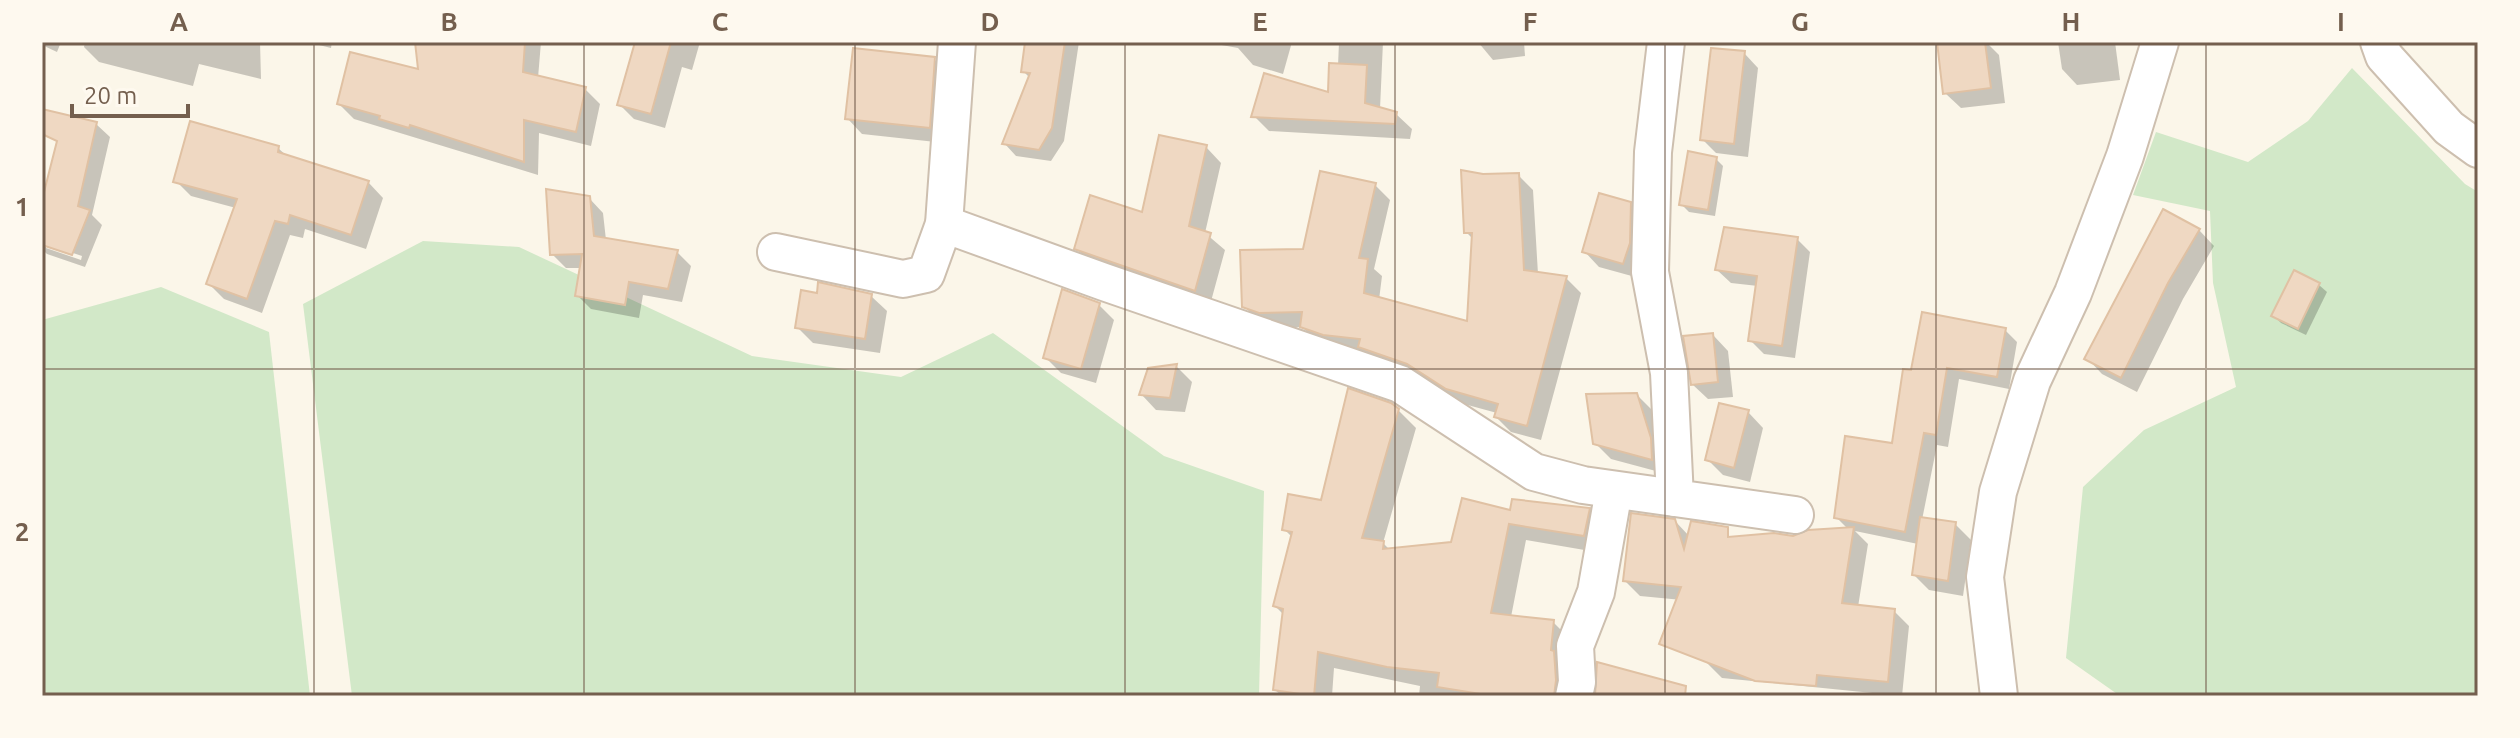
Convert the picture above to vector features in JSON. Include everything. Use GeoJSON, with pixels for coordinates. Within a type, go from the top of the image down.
{"type":"FeatureCollection","features":[{"type":"Feature","properties":{"kind":"street"},"geometry":{"type":"LineString","coordinates":[[776,252],[903,279],[926,274],[944,224],[957,42]]}},
{"type":"Feature","properties":{"kind":"street"},"geometry":{"type":"LineString","coordinates":[[1666,42],[1653,152],[1650,272],[1669,373],[1675,498]]}},
{"type":"Feature","properties":{"kind":"street"},"geometry":{"type":"LineString","coordinates":[[1999,696],[1985,577],[1998,492],[2032,381],[2079,279],[2125,156],[2160,42]]}},
{"type":"Feature","properties":{"kind":"street"},"geometry":{"type":"LineString","coordinates":[[2379,42],[2384,56],[2449,128],[2478,149]]}},
{"type":"Feature","properties":{"kind":"street"},"geometry":{"type":"LineString","coordinates":[[944,224],[1400,384],[1534,472],[1583,485],[1795,515]]}},
{"type":"Feature","properties":{"kind":"street"},"geometry":{"type":"LineString","coordinates":[[1574,696],[1577,682],[1575,646],[1596,592],[1614,490]]}},
{"type":"Feature","properties":{"kind":"green space"},"geometry":{"type":"Polygon","coordinates":[[[2352,68],[2465,184],[2478,192],[2478,696],[2120,696],[2066,658],[2083,487],[2144,430],[2236,387],[2213,283],[2210,211],[2133,195],[2156,132],[2248,162],[2308,121],[2352,68]]]}},
{"type":"Feature","properties":{"kind":"green space"},"geometry":{"type":"Polygon","coordinates":[[[423,241],[519,247],[752,356],[901,377],[993,333],[1164,456],[1264,491],[1259,696],[352,696],[303,304],[423,241]]]}},
{"type":"Feature","properties":{"kind":"green space"},"geometry":{"type":"Polygon","coordinates":[[[161,287],[269,332],[310,696],[42,696],[42,320],[161,287]]]}},
{"type":"Feature","properties":{"kind":"building"},"geometry":{"type":"Polygon","coordinates":[[[415,42],[525,42],[523,72],[586,87],[576,132],[524,120],[524,162],[337,104],[350,52],[418,69],[415,42]]]}},
{"type":"Feature","properties":{"kind":"building"},"geometry":{"type":"Polygon","coordinates":[[[635,42],[671,42],[651,114],[617,105],[635,42]]]}},
{"type":"Feature","properties":{"kind":"building"},"geometry":{"type":"Polygon","coordinates":[[[1025,42],[1065,42],[1052,128],[1039,150],[1002,144],[1030,73],[1021,72],[1025,42]]]}},
{"type":"Feature","properties":{"kind":"building"},"geometry":{"type":"Polygon","coordinates":[[[1937,42],[1985,42],[1991,88],[1943,94],[1937,42]]]}},
{"type":"Feature","properties":{"kind":"building"},"geometry":{"type":"Polygon","coordinates":[[[853,48],[935,57],[930,128],[845,119],[853,48]]]}},
{"type":"Feature","properties":{"kind":"building"},"geometry":{"type":"Polygon","coordinates":[[[1711,48],[1745,51],[1734,144],[1700,140],[1711,48]]]}},
{"type":"Feature","properties":{"kind":"building"},"geometry":{"type":"Polygon","coordinates":[[[1329,63],[1367,65],[1365,103],[1397,112],[1395,124],[1251,117],[1264,73],[1328,92],[1329,63]]]}},
{"type":"Feature","properties":{"kind":"building"},"geometry":{"type":"Polygon","coordinates":[[[42,109],[97,122],[78,206],[90,210],[72,255],[42,245],[42,200],[57,141],[42,134],[42,109]]]}},
{"type":"Feature","properties":{"kind":"building"},"geometry":{"type":"Polygon","coordinates":[[[190,121],[279,146],[278,152],[369,181],[351,235],[290,215],[288,224],[275,221],[247,299],[206,284],[237,199],[173,182],[190,121]]]}},
{"type":"Feature","properties":{"kind":"building"},"geometry":{"type":"Polygon","coordinates":[[[1159,135],[1207,145],[1189,226],[1211,233],[1195,291],[1074,249],[1090,195],[1142,212],[1159,135]]]}},
{"type":"Feature","properties":{"kind":"building"},"geometry":{"type":"Polygon","coordinates":[[[1688,151],[1717,157],[1708,210],[1679,205],[1688,151]]]}},
{"type":"Feature","properties":{"kind":"building"},"geometry":{"type":"Polygon","coordinates":[[[1461,170],[1483,174],[1519,173],[1524,270],[1567,276],[1527,426],[1494,417],[1498,404],[1446,389],[1407,364],[1358,347],[1360,339],[1323,335],[1300,327],[1302,312],[1259,313],[1242,307],[1240,250],[1303,249],[1320,171],[1376,183],[1359,258],[1368,259],[1364,293],[1467,321],[1472,233],[1464,233],[1461,170]]]}},
{"type":"Feature","properties":{"kind":"building"},"geometry":{"type":"Polygon","coordinates":[[[546,189],[590,196],[594,236],[678,250],[668,289],[629,282],[625,305],[575,296],[582,254],[550,255],[546,189]]]}},
{"type":"Feature","properties":{"kind":"building"},"geometry":{"type":"Polygon","coordinates":[[[1599,193],[1631,202],[1630,243],[1623,264],[1582,252],[1599,193]]]}},
{"type":"Feature","properties":{"kind":"building"},"geometry":{"type":"Polygon","coordinates":[[[2163,209],[2200,229],[2168,283],[2121,378],[2084,359],[2163,209]]]}},
{"type":"Feature","properties":{"kind":"building"},"geometry":{"type":"Polygon","coordinates":[[[1724,227],[1798,237],[1782,346],[1748,341],[1757,276],[1715,270],[1724,227]]]}},
{"type":"Feature","properties":{"kind":"building"},"geometry":{"type":"Polygon","coordinates":[[[2294,270],[2320,283],[2298,329],[2271,316],[2294,270]]]}},
{"type":"Feature","properties":{"kind":"building"},"geometry":{"type":"Polygon","coordinates":[[[818,282],[872,294],[865,339],[795,328],[801,290],[817,293],[818,282]]]}},
{"type":"Feature","properties":{"kind":"building"},"geometry":{"type":"Polygon","coordinates":[[[1062,289],[1100,303],[1081,369],[1043,358],[1062,289]]]}},
{"type":"Feature","properties":{"kind":"building"},"geometry":{"type":"Polygon","coordinates":[[[1922,312],[2006,328],[1997,377],[1947,368],[1936,435],[1924,433],[1905,532],[1834,518],[1845,436],[1892,443],[1903,369],[1911,370],[1922,312]]]}},
{"type":"Feature","properties":{"kind":"building"},"geometry":{"type":"Polygon","coordinates":[[[1713,333],[1718,382],[1691,385],[1683,336],[1713,333]]]}},
{"type":"Feature","properties":{"kind":"building"},"geometry":{"type":"Polygon","coordinates":[[[1177,364],[1170,398],[1139,395],[1148,368],[1177,364]]]}},
{"type":"Feature","properties":{"kind":"building"},"geometry":{"type":"Polygon","coordinates":[[[1348,388],[1391,403],[1399,409],[1362,538],[1384,541],[1383,549],[1451,542],[1462,498],[1510,510],[1512,499],[1590,508],[1584,536],[1509,524],[1491,613],[1554,620],[1551,650],[1554,651],[1556,680],[1554,696],[1493,696],[1437,687],[1439,673],[1387,667],[1318,652],[1314,696],[1273,690],[1283,609],[1273,606],[1292,532],[1282,530],[1288,494],[1321,500],[1348,388]]]}},
{"type":"Feature","properties":{"kind":"building"},"geometry":{"type":"Polygon","coordinates":[[[1637,393],[1651,438],[1652,460],[1593,444],[1586,394],[1637,393]]]}},
{"type":"Feature","properties":{"kind":"building"},"geometry":{"type":"Polygon","coordinates":[[[1719,403],[1749,410],[1734,468],[1705,460],[1719,403]]]}},
{"type":"Feature","properties":{"kind":"building"},"geometry":{"type":"Polygon","coordinates":[[[1631,513],[1675,519],[1684,549],[1691,521],[1728,527],[1728,537],[1774,533],[1793,536],[1808,530],[1854,527],[1842,603],[1895,609],[1888,682],[1817,675],[1816,686],[1755,681],[1659,644],[1681,587],[1623,581],[1631,513]]]}},
{"type":"Feature","properties":{"kind":"building"},"geometry":{"type":"Polygon","coordinates":[[[1920,517],[1956,522],[1948,581],[1912,575],[1920,517]]]}},
{"type":"Feature","properties":{"kind":"building"},"geometry":{"type":"Polygon","coordinates":[[[1597,662],[1686,686],[1685,696],[1595,696],[1597,662]]]}}]}
